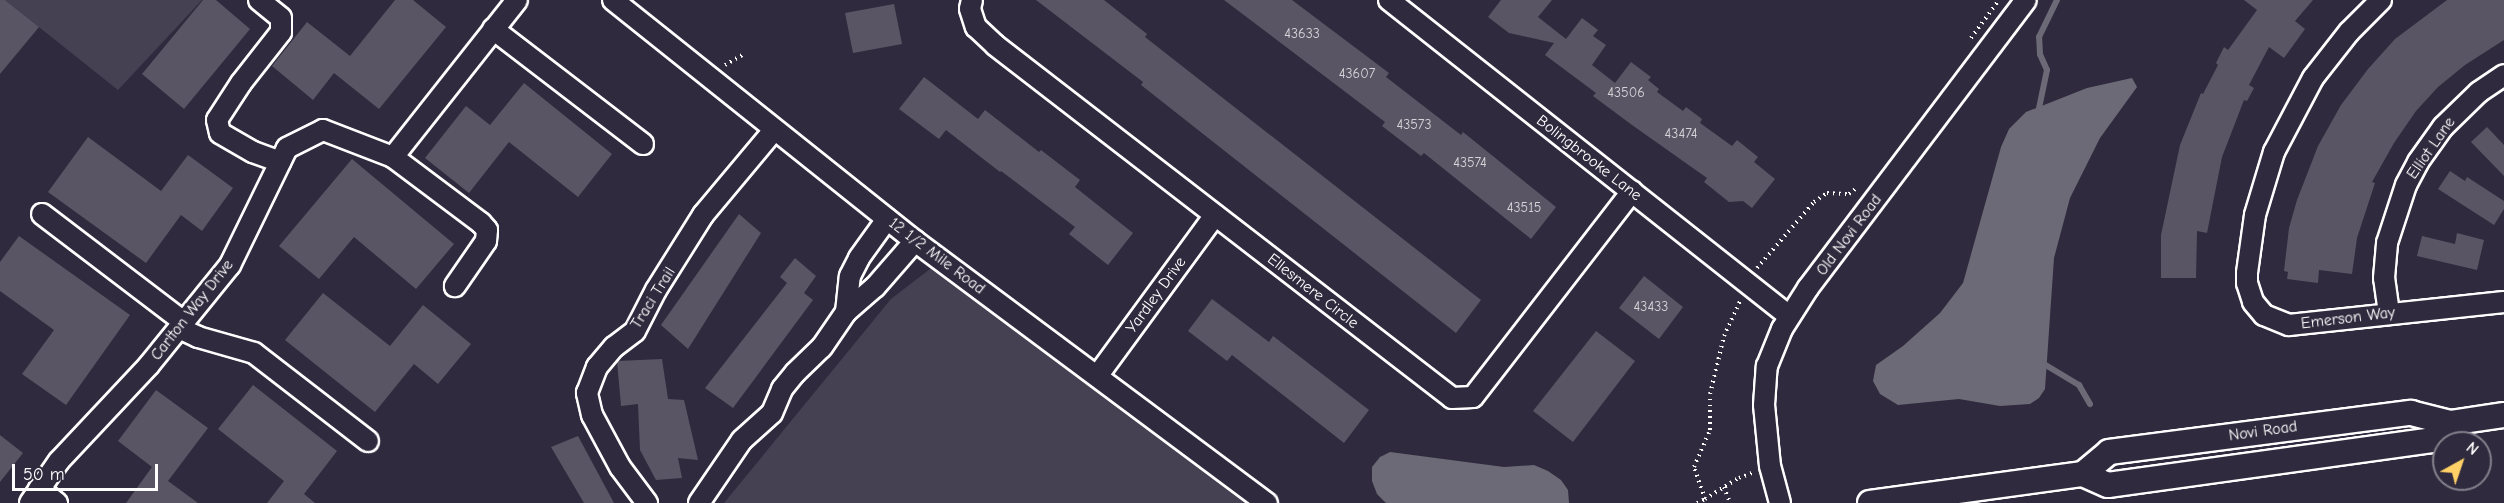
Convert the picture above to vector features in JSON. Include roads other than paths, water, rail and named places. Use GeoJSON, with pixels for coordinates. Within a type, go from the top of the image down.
{"type":"FeatureCollection","features":[{"type":"Feature","properties":{"kind":"main road","name":"Novi Road"},"geometry":{"type":"LineString","coordinates":[[2083,474],[2109,452],[2411,413],[2450,423],[2504,415]]}},
{"type":"Feature","properties":{"kind":"main road","name":"Novi Road"},"geometry":{"type":"LineString","coordinates":[[1870,503],[2083,474],[2108,485],[2432,441],[2450,423]]}},
{"type":"Feature","properties":{"kind":"street"},"geometry":{"type":"LineString","coordinates":[[259,0],[281,18],[281,32],[241,83],[217,120],[220,133],[254,152],[280,162]]}},
{"type":"Feature","properties":{"kind":"street"},"geometry":{"type":"LineString","coordinates":[[393,158],[517,0]]}},
{"type":"Feature","properties":{"kind":"street","name":"12 1/2 Mile Road"},"geometry":{"type":"LineString","coordinates":[[613,0],[915,241],[1267,503]]}},
{"type":"Feature","properties":{"kind":"street","name":"Ellesmere Circle"},"geometry":{"type":"LineString","coordinates":[[972,0],[970,9],[976,27],[995,45],[1452,398],[1473,398],[1632,191]]}},
{"type":"Feature","properties":{"kind":"street","name":"Bolingbrooke Lane"},"geometry":{"type":"LineString","coordinates":[[1389,0],[1789,316]]}},
{"type":"Feature","properties":{"kind":"street","name":"Old Novi Road"},"geometry":{"type":"LineString","coordinates":[[1780,503],[1766,441],[1764,385],[1770,356],[1789,316],[2026,0]]}},
{"type":"Feature","properties":{"kind":"street","name":"Emerson Way"},"geometry":{"type":"LineString","coordinates":[[2381,0],[2330,54],[2313,78],[2274,152],[2254,215],[2247,273],[2253,302],[2264,315],[2289,325],[2504,302]]}},
{"type":"Feature","properties":{"kind":"street"},"geometry":{"type":"LineString","coordinates":[[493,29],[643,144]]}},
{"type":"Feature","properties":{"kind":"street","name":"Elliot Lane"},"geometry":{"type":"LineString","coordinates":[[2389,313],[2384,278],[2387,243],[2406,185],[2418,162],[2443,127],[2479,92],[2504,75]]}},
{"type":"Feature","properties":{"kind":"street","name":"Carlton Way Drive"},"geometry":{"type":"LineString","coordinates":[[35,496],[59,461],[149,365],[230,265],[287,148],[323,130],[393,158],[481,222],[487,230],[486,241],[455,286]]}},
{"type":"Feature","properties":{"kind":"street","name":"Traci Trail"},"geometry":{"type":"LineString","coordinates":[[647,503],[620,467],[592,415],[587,393],[597,368],[614,347],[635,331],[656,290],[703,215],[774,130]]}},
{"type":"Feature","properties":{"kind":"street"},"geometry":{"type":"LineString","coordinates":[[42,214],[198,337],[254,353],[368,441]]}},
{"type":"Feature","properties":{"kind":"street","name":"Yardley Drive"},"geometry":{"type":"LineString","coordinates":[[1098,375],[1215,215]]}},
{"type":"Feature","properties":{"kind":"street"},"geometry":{"type":"LineString","coordinates":[[846,312],[850,276],[859,258],[887,219]]}},
{"type":"Feature","properties":{"kind":"street"},"geometry":{"type":"LineString","coordinates":[[699,503],[742,440],[772,413],[782,389],[795,373],[822,347],[846,312],[875,287],[915,241]]}},
{"type":"Feature","properties":{"kind":"street"},"geometry":{"type":"LineString","coordinates":[[35,496],[57,503]]}},
{"type":"Feature","properties":{"kind":"waterway"},"geometry":{"type":"LineString","coordinates":[[2038,113],[2047,70],[2040,54],[2039,37],[2057,0]]}},
{"type":"Feature","properties":{"kind":"waterway"},"geometry":{"type":"LineString","coordinates":[[2039,361],[2079,385],[2090,404]]}}]}
